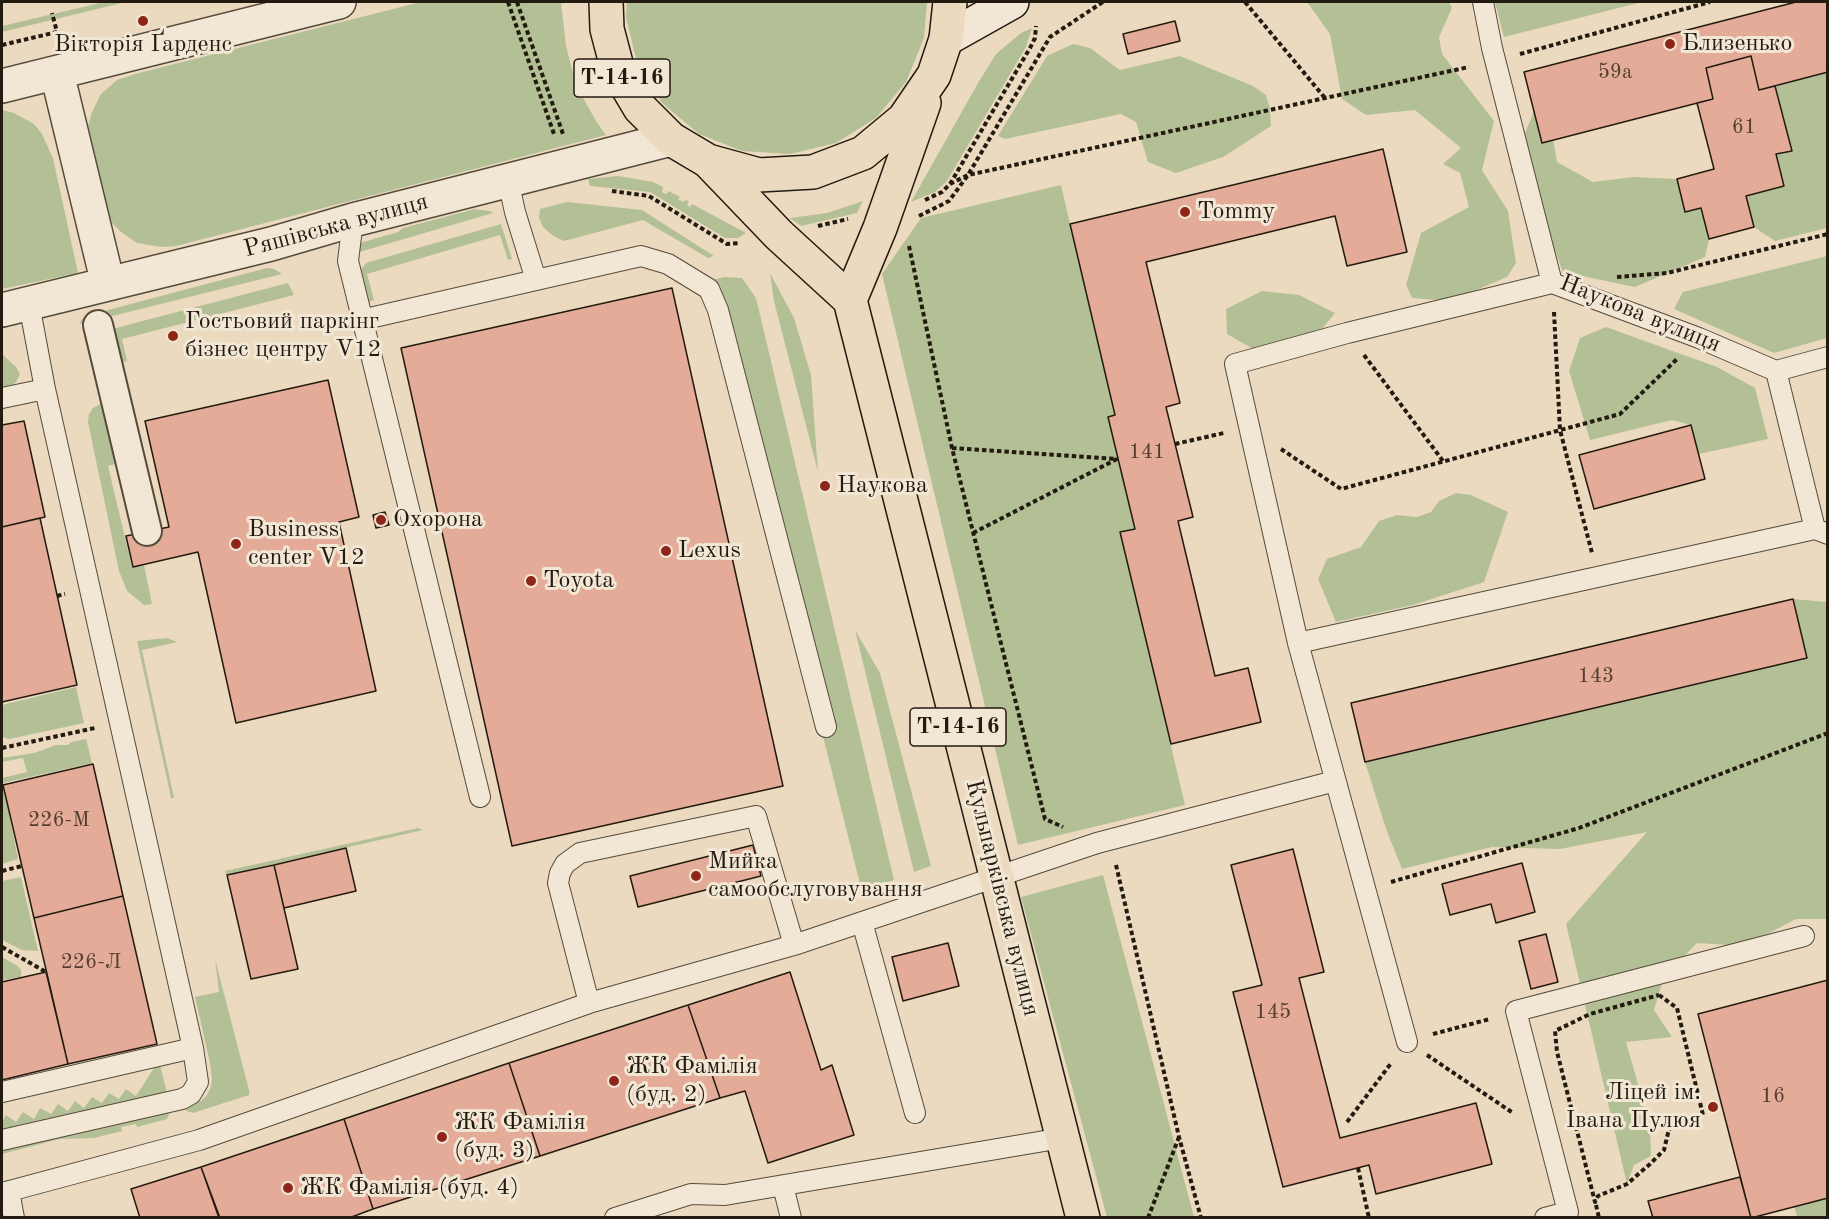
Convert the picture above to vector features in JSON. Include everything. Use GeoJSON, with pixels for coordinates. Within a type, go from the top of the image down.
{"type":"FeatureCollection","features":[{"type":"Feature","properties":{"kind":"main road","name":"Т-14-16"},"geometry":{"type":"LineString","coordinates":[[606,2],[607,29],[618,71],[640,108],[671,139],[708,161],[779,235],[850,300]]}},
{"type":"Feature","properties":{"kind":"main road"},"geometry":{"type":"LineString","coordinates":[[850,300],[900,214],[934,75],[946,39],[950,2]]}},
{"type":"Feature","properties":{"kind":"main road"},"geometry":{"type":"LineString","coordinates":[[708,161],[759,175],[813,172],[863,153],[904,120],[934,75]]}},
{"type":"Feature","properties":{"kind":"main road","name":"Кульпарківська вулиця"},"geometry":{"type":"LineString","coordinates":[[850,300],[1083,1218]]}},
{"type":"Feature","properties":{"kind":"street"},"geometry":{"type":"LineString","coordinates":[[946,39],[1012,2]]}},
{"type":"Feature","properties":{"kind":"street"},"geometry":{"type":"LineString","coordinates":[[2,86],[326,3]]}},
{"type":"Feature","properties":{"kind":"street"},"geometry":{"type":"LineString","coordinates":[[57,73],[108,284]]}},
{"type":"Feature","properties":{"kind":"street","name":"Ряшівська вулиця"},"geometry":{"type":"LineString","coordinates":[[15,307],[271,244],[353,220],[671,139]]}},
{"type":"Feature","properties":{"kind":"street"},"geometry":{"type":"LineString","coordinates":[[98,325],[147,531]]}},
{"type":"Feature","properties":{"kind":"lane","name":"Наукова вулиця"},"geometry":{"type":"LineString","coordinates":[[1483,2],[1552,282],[1699,338],[1776,371]]}},
{"type":"Feature","properties":{"kind":"lane"},"geometry":{"type":"LineString","coordinates":[[508,180],[515,212],[536,280]]}},
{"type":"Feature","properties":{"kind":"lane"},"geometry":{"type":"LineString","coordinates":[[353,220],[348,261],[480,797]]}},
{"type":"Feature","properties":{"kind":"lane"},"geometry":{"type":"LineString","coordinates":[[361,320],[641,256],[668,264],[709,289],[718,310],[826,727]]}},
{"type":"Feature","properties":{"kind":"lane"},"geometry":{"type":"LineString","coordinates":[[1407,1042],[1298,643],[1235,364],[1347,333],[1552,282]]}},
{"type":"Feature","properties":{"kind":"lane"},"geometry":{"type":"LineString","coordinates":[[2,1140],[182,1099],[191,1094],[198,1082],[193,1048],[45,389],[15,307]]}},
{"type":"Feature","properties":{"kind":"lane"},"geometry":{"type":"LineString","coordinates":[[1298,643],[1821,531],[1776,371],[1827,357]]}},
{"type":"Feature","properties":{"kind":"lane"},"geometry":{"type":"LineString","coordinates":[[2,398],[45,389]]}},
{"type":"Feature","properties":{"kind":"lane"},"geometry":{"type":"LineString","coordinates":[[14,1218],[5,1192],[199,1140],[589,1003],[794,945],[997,879],[1097,843],[1335,781]]}},
{"type":"Feature","properties":{"kind":"lane"},"geometry":{"type":"LineString","coordinates":[[589,1003],[558,883],[565,864],[580,853],[756,816],[794,945]]}},
{"type":"Feature","properties":{"kind":"lane"},"geometry":{"type":"LineString","coordinates":[[862,922],[915,1113]]}},
{"type":"Feature","properties":{"kind":"lane"},"geometry":{"type":"LineString","coordinates":[[1545,1218],[1568,1212],[1516,1011],[1804,936]]}},
{"type":"Feature","properties":{"kind":"lane"},"geometry":{"type":"LineString","coordinates":[[2,1092],[193,1048]]}},
{"type":"Feature","properties":{"kind":"lane"},"geometry":{"type":"LineString","coordinates":[[615,1218],[691,1194],[725,1195],[1062,1138]]}},
{"type":"Feature","properties":{"kind":"lane"},"geometry":{"type":"LineString","coordinates":[[783,1185],[791,1218]]}},
{"type":"Feature","properties":{"kind":"path"},"geometry":{"type":"LineString","coordinates":[[508,2],[558,144]]}},
{"type":"Feature","properties":{"kind":"path"},"geometry":{"type":"LineString","coordinates":[[517,2],[566,142]]}},
{"type":"Feature","properties":{"kind":"path"},"geometry":{"type":"LineString","coordinates":[[779,235],[900,214],[949,201],[968,175],[1050,37],[1103,2]]}},
{"type":"Feature","properties":{"kind":"path"},"geometry":{"type":"LineString","coordinates":[[1245,2],[1325,98]]}},
{"type":"Feature","properties":{"kind":"path"},"geometry":{"type":"LineString","coordinates":[[950,184],[968,175],[1496,61],[1710,2]]}},
{"type":"Feature","properties":{"kind":"path"},"geometry":{"type":"LineString","coordinates":[[2,45],[57,32],[52,13]]}},
{"type":"Feature","properties":{"kind":"path"},"geometry":{"type":"LineString","coordinates":[[917,203],[933,198],[950,184],[1030,48],[1037,28]]}},
{"type":"Feature","properties":{"kind":"path"},"geometry":{"type":"LineString","coordinates":[[609,190],[649,196],[727,244],[744,242]]}},
{"type":"Feature","properties":{"kind":"path"},"geometry":{"type":"LineString","coordinates":[[1610,278],[1667,273],[1827,234]]}},
{"type":"Feature","properties":{"kind":"path"},"geometry":{"type":"LineString","coordinates":[[909,244],[952,448],[1045,819],[1097,843],[1115,862],[1179,1137],[1201,1218]]}},
{"type":"Feature","properties":{"kind":"path"},"geometry":{"type":"LineString","coordinates":[[1552,282],[1560,430],[1598,577]]}},
{"type":"Feature","properties":{"kind":"path"},"geometry":{"type":"LineString","coordinates":[[1347,333],[1443,461]]}},
{"type":"Feature","properties":{"kind":"path"},"geometry":{"type":"LineString","coordinates":[[1175,444],[1249,427],[1341,489],[1620,414],[1699,338]]}},
{"type":"Feature","properties":{"kind":"path"},"geometry":{"type":"LineString","coordinates":[[952,448],[1118,459],[973,533]]}},
{"type":"Feature","properties":{"kind":"path"},"geometry":{"type":"LineString","coordinates":[[2,748],[98,727],[117,708]]}},
{"type":"Feature","properties":{"kind":"path"},"geometry":{"type":"LineString","coordinates":[[1365,889],[1579,828],[1827,734]]}},
{"type":"Feature","properties":{"kind":"path"},"geometry":{"type":"LineString","coordinates":[[2,872],[22,866]]}},
{"type":"Feature","properties":{"kind":"path"},"geometry":{"type":"LineString","coordinates":[[2,947],[46,972]]}},
{"type":"Feature","properties":{"kind":"path"},"geometry":{"type":"LineString","coordinates":[[1659,994],[1677,1008],[1703,1114],[1669,1129],[1664,1150],[1650,1164],[1627,1184],[1598,1196],[1595,1202],[1557,1052],[1555,1031],[1590,1014],[1659,994]]}},
{"type":"Feature","properties":{"kind":"path"},"geometry":{"type":"LineString","coordinates":[[1347,1122],[1407,1042],[1516,1011]]}},
{"type":"Feature","properties":{"kind":"path"},"geometry":{"type":"LineString","coordinates":[[1407,1042],[1549,1137]]}},
{"type":"Feature","properties":{"kind":"path"},"geometry":{"type":"LineString","coordinates":[[1148,1218],[1179,1137]]}},
{"type":"Feature","properties":{"kind":"path"},"geometry":{"type":"LineString","coordinates":[[1358,1168],[1370,1218]]}},
{"type":"Feature","properties":{"kind":"green space"},"geometry":{"type":"Polygon","coordinates":[[[104,2],[126,2],[2,32],[2,26],[104,2]]]}},
{"type":"Feature","properties":{"kind":"green space"},"geometry":{"type":"Polygon","coordinates":[[[421,2],[561,2],[566,46],[576,85],[606,135],[176,246],[161,247],[137,243],[113,224],[107,214],[89,141],[88,126],[101,94],[117,80],[421,2]]]}},
{"type":"Feature","properties":{"kind":"green space"},"geometry":{"type":"Polygon","coordinates":[[[627,2],[927,2],[924,38],[906,82],[876,118],[836,143],[790,154],[742,151],[699,134],[662,103],[637,63],[626,17],[627,2]]]}},
{"type":"Feature","properties":{"kind":"green space"},"geometry":{"type":"Polygon","coordinates":[[[1307,2],[1449,2],[1452,8],[1439,37],[1442,54],[1494,121],[1482,170],[1508,211],[1516,263],[1507,277],[1450,301],[1412,298],[1406,285],[1421,233],[1469,207],[1460,173],[1443,164],[1461,148],[1415,110],[1366,115],[1342,99],[1330,34],[1307,2]]]}},
{"type":"Feature","properties":{"kind":"green space"},"geometry":{"type":"Polygon","coordinates":[[[1495,2],[1642,2],[1504,37],[1495,2]]]}},
{"type":"Feature","properties":{"kind":"green space"},"geometry":{"type":"Polygon","coordinates":[[[1032,28],[1026,47],[947,181],[935,192],[911,202],[996,54],[1021,33],[1032,28]]]}},
{"type":"Feature","properties":{"kind":"green space"},"geometry":{"type":"Polygon","coordinates":[[[1073,44],[1090,48],[1120,70],[1180,56],[1253,86],[1266,95],[1271,126],[1223,157],[1176,173],[1148,162],[1136,122],[1121,114],[1005,139],[998,136],[1047,56],[1073,44]]]}},
{"type":"Feature","properties":{"kind":"green space"},"geometry":{"type":"Polygon","coordinates":[[[1825,73],[1828,75],[1827,228],[1775,241],[1754,227],[1746,196],[1784,186],[1776,154],[1792,150],[1775,86],[1825,73]]]}},
{"type":"Feature","properties":{"kind":"green space"},"geometry":{"type":"Polygon","coordinates":[[[2,110],[14,113],[34,124],[42,134],[53,158],[78,273],[2,289],[2,110]]]}},
{"type":"Feature","properties":{"kind":"green space"},"geometry":{"type":"Polygon","coordinates":[[[1534,111],[1553,139],[1557,162],[1593,182],[1634,177],[1677,179],[1685,211],[1701,208],[1709,239],[1705,257],[1635,287],[1563,272],[1542,216],[1510,170],[1534,111]]]}},
{"type":"Feature","properties":{"kind":"green space"},"geometry":{"type":"Polygon","coordinates":[[[618,176],[653,182],[663,187],[662,192],[666,194],[669,191],[680,197],[678,199],[683,202],[689,201],[687,205],[690,207],[692,204],[746,233],[738,238],[725,238],[650,192],[590,186],[588,179],[618,176]]]}},
{"type":"Feature","properties":{"kind":"green space"},"geometry":{"type":"Polygon","coordinates":[[[1061,185],[1115,415],[1108,417],[1135,529],[1120,532],[1185,805],[1018,845],[882,274],[921,218],[1061,185]]]}},
{"type":"Feature","properties":{"kind":"green space"},"geometry":{"type":"Polygon","coordinates":[[[863,201],[857,213],[801,226],[790,218],[827,213],[863,201]]]}},
{"type":"Feature","properties":{"kind":"green space"},"geometry":{"type":"Polygon","coordinates":[[[567,202],[642,210],[714,256],[708,258],[643,220],[564,241],[543,227],[539,218],[540,209],[567,202]]]}},
{"type":"Feature","properties":{"kind":"green space"},"geometry":{"type":"Polygon","coordinates":[[[475,209],[493,213],[356,253],[360,243],[398,232],[403,228],[475,209]]]}},
{"type":"Feature","properties":{"kind":"green space"},"geometry":{"type":"Polygon","coordinates":[[[501,224],[512,259],[508,260],[500,235],[367,274],[374,300],[369,302],[360,271],[366,263],[501,224]]]}},
{"type":"Feature","properties":{"kind":"green space"},"geometry":{"type":"Polygon","coordinates":[[[1827,256],[1827,338],[1774,353],[1674,309],[1683,292],[1827,256]]]}},
{"type":"Feature","properties":{"kind":"green space"},"geometry":{"type":"Polygon","coordinates":[[[267,268],[282,274],[80,324],[81,320],[89,315],[267,268]]]}},
{"type":"Feature","properties":{"kind":"green space"},"geometry":{"type":"Polygon","coordinates":[[[770,273],[794,318],[811,375],[818,472],[774,301],[770,273]]]}},
{"type":"Feature","properties":{"kind":"green space"},"geometry":{"type":"Polygon","coordinates":[[[724,277],[742,278],[756,298],[894,880],[862,892],[709,281],[724,277]]]}},
{"type":"Feature","properties":{"kind":"green space"},"geometry":{"type":"Polygon","coordinates":[[[288,283],[294,295],[122,339],[127,361],[117,364],[108,330],[288,283]]]}},
{"type":"Feature","properties":{"kind":"green space"},"geometry":{"type":"Polygon","coordinates":[[[1262,291],[1299,295],[1335,313],[1317,335],[1255,350],[1227,334],[1226,309],[1262,291]]]}},
{"type":"Feature","properties":{"kind":"green space"},"geometry":{"type":"Polygon","coordinates":[[[1606,327],[1717,367],[1755,388],[1768,439],[1699,454],[1691,425],[1672,420],[1590,440],[1569,371],[1580,338],[1606,327]]]}},
{"type":"Feature","properties":{"kind":"green space"},"geometry":{"type":"Polygon","coordinates":[[[2,354],[20,374],[12,386],[2,389],[2,354]]]}},
{"type":"Feature","properties":{"kind":"green space"},"geometry":{"type":"Polygon","coordinates":[[[105,401],[119,463],[108,466],[132,567],[144,565],[152,604],[144,605],[127,591],[119,571],[88,422],[93,408],[105,401]]]}},
{"type":"Feature","properties":{"kind":"green space"},"geometry":{"type":"Polygon","coordinates":[[[1456,493],[1471,495],[1508,512],[1484,582],[1413,605],[1336,622],[1318,579],[1327,559],[1361,547],[1379,521],[1397,515],[1417,517],[1431,512],[1439,501],[1456,493]]]}},
{"type":"Feature","properties":{"kind":"green space"},"geometry":{"type":"Polygon","coordinates":[[[1793,599],[1827,602],[1827,919],[1796,919],[1744,946],[1697,943],[1664,977],[1654,1010],[1672,1037],[1626,1042],[1650,1126],[1651,1156],[1634,1165],[1627,1184],[1566,924],[1647,832],[1560,849],[1492,847],[1402,869],[1386,829],[1365,762],[1806,658],[1793,599]]]}},
{"type":"Feature","properties":{"kind":"green space"},"geometry":{"type":"Polygon","coordinates":[[[855,630],[880,673],[931,866],[914,872],[855,630]]]}},
{"type":"Feature","properties":{"kind":"green space"},"geometry":{"type":"Polygon","coordinates":[[[167,638],[177,642],[142,650],[174,798],[171,798],[137,641],[167,638]]]}},
{"type":"Feature","properties":{"kind":"green space"},"geometry":{"type":"Polygon","coordinates":[[[76,687],[84,723],[9,739],[2,737],[2,705],[76,687]]]}},
{"type":"Feature","properties":{"kind":"green space"},"geometry":{"type":"Polygon","coordinates":[[[86,739],[92,763],[3,783],[18,859],[2,864],[2,778],[27,772],[23,758],[2,762],[2,758],[34,753],[56,745],[68,745],[71,742],[86,739]]]}},
{"type":"Feature","properties":{"kind":"green space"},"geometry":{"type":"Polygon","coordinates":[[[418,828],[423,830],[226,875],[225,871],[418,828]]]}},
{"type":"Feature","properties":{"kind":"green space"},"geometry":{"type":"Polygon","coordinates":[[[1103,875],[1194,1217],[1107,1217],[1021,897],[1103,875]]]}},
{"type":"Feature","properties":{"kind":"green space"},"geometry":{"type":"Polygon","coordinates":[[[21,877],[38,951],[22,950],[2,940],[2,881],[21,877]]]}},
{"type":"Feature","properties":{"kind":"green space"},"geometry":{"type":"Polygon","coordinates":[[[2,957],[18,966],[21,970],[21,977],[2,980],[2,957]]]}},
{"type":"Feature","properties":{"kind":"green space"},"geometry":{"type":"Polygon","coordinates":[[[215,959],[249,1095],[193,1113],[185,1108],[201,1101],[207,1095],[212,1079],[195,997],[219,992],[215,959]]]}},
{"type":"Feature","properties":{"kind":"green space"},"geometry":{"type":"Polygon","coordinates":[[[160,1065],[167,1093],[2,1130],[2,1122],[6,1115],[16,1122],[23,1112],[34,1119],[40,1108],[51,1114],[58,1104],[68,1111],[75,1101],[84,1108],[92,1097],[102,1103],[109,1093],[119,1099],[126,1089],[136,1096],[154,1068],[160,1065]]]}},
{"type":"Feature","properties":{"kind":"green space"},"geometry":{"type":"Polygon","coordinates":[[[170,1112],[167,1119],[137,1127],[136,1124],[121,1127],[122,1131],[94,1138],[60,1139],[2,1154],[2,1148],[170,1112]]]}},
{"type":"Feature","properties":{"kind":"green space"},"geometry":{"type":"Polygon","coordinates":[[[1827,1198],[1827,1217],[1797,1217],[1794,1206],[1827,1198]]]}},
{"type":"Feature","properties":{"kind":"building"},"geometry":{"type":"Polygon","coordinates":[[[1796,2],[1828,2],[1828,72],[1759,90],[1751,56],[1706,68],[1713,99],[1542,143],[1524,72],[1796,2]]]}},
{"type":"Feature","properties":{"kind":"building"},"geometry":{"type":"Polygon","coordinates":[[[1175,21],[1180,41],[1128,54],[1123,34],[1175,21]]]}},
{"type":"Feature","properties":{"kind":"building"},"geometry":{"type":"Polygon","coordinates":[[[1751,56],[1759,90],[1775,86],[1792,151],[1776,154],[1784,186],[1746,196],[1754,227],[1709,239],[1701,208],[1685,212],[1677,179],[1714,169],[1697,103],[1713,99],[1706,68],[1751,56]]]}},
{"type":"Feature","properties":{"kind":"building"},"geometry":{"type":"Polygon","coordinates":[[[1383,149],[1407,252],[1347,266],[1335,216],[1146,262],[1180,403],[1166,407],[1193,517],[1178,521],[1215,676],[1248,668],[1261,722],[1171,744],[1120,532],[1135,529],[1108,417],[1115,415],[1070,224],[1383,149]]]}},
{"type":"Feature","properties":{"kind":"building"},"geometry":{"type":"Polygon","coordinates":[[[672,288],[783,786],[512,846],[401,348],[672,288]]]}},
{"type":"Feature","properties":{"kind":"building","name":"Business center V12"},"geometry":{"type":"Polygon","coordinates":[[[328,380],[359,517],[339,522],[376,691],[236,723],[198,552],[133,567],[126,536],[169,527],[145,421],[328,380]]]}},
{"type":"Feature","properties":{"kind":"building"},"geometry":{"type":"Polygon","coordinates":[[[24,421],[45,517],[2,527],[2,425],[24,421]]]}},
{"type":"Feature","properties":{"kind":"building"},"geometry":{"type":"Polygon","coordinates":[[[1691,425],[1705,479],[1594,509],[1579,455],[1691,425]]]}},
{"type":"Feature","properties":{"kind":"building","name":"Охорона"},"geometry":{"type":"Polygon","coordinates":[[[385,512],[389,525],[376,528],[373,515],[385,512]]]}},
{"type":"Feature","properties":{"kind":"building"},"geometry":{"type":"Polygon","coordinates":[[[40,518],[77,685],[2,702],[2,527],[40,518]]]}},
{"type":"Feature","properties":{"kind":"building"},"geometry":{"type":"Polygon","coordinates":[[[1793,599],[1807,658],[1365,762],[1351,703],[1793,599]]]}},
{"type":"Feature","properties":{"kind":"building"},"geometry":{"type":"Polygon","coordinates":[[[93,764],[123,896],[34,918],[3,785],[93,764]]]}},
{"type":"Feature","properties":{"kind":"building","name":"Мийка самообслуговування"},"geometry":{"type":"Polygon","coordinates":[[[753,845],[761,876],[638,907],[630,876],[753,845]]]}},
{"type":"Feature","properties":{"kind":"building"},"geometry":{"type":"Polygon","coordinates":[[[346,848],[356,891],[284,908],[274,865],[346,848]]]}},
{"type":"Feature","properties":{"kind":"building"},"geometry":{"type":"Polygon","coordinates":[[[1293,849],[1324,972],[1299,978],[1340,1138],[1476,1103],[1492,1164],[1376,1194],[1369,1165],[1283,1187],[1233,992],[1262,985],[1231,865],[1293,849]]]}},
{"type":"Feature","properties":{"kind":"building"},"geometry":{"type":"Polygon","coordinates":[[[1522,863],[1535,912],[1496,923],[1491,904],[1450,915],[1442,884],[1522,863]]]}},
{"type":"Feature","properties":{"kind":"building"},"geometry":{"type":"Polygon","coordinates":[[[274,865],[298,969],[251,979],[227,875],[274,865]]]}},
{"type":"Feature","properties":{"kind":"building"},"geometry":{"type":"Polygon","coordinates":[[[123,896],[157,1044],[68,1064],[34,918],[123,896]]]}},
{"type":"Feature","properties":{"kind":"building"},"geometry":{"type":"Polygon","coordinates":[[[1546,934],[1558,982],[1531,989],[1519,941],[1546,934]]]}},
{"type":"Feature","properties":{"kind":"building"},"geometry":{"type":"Polygon","coordinates":[[[948,943],[959,986],[903,1001],[892,957],[948,943]]]}},
{"type":"Feature","properties":{"kind":"building"},"geometry":{"type":"Polygon","coordinates":[[[46,972],[68,1064],[2,1080],[2,982],[46,972]]]}},
{"type":"Feature","properties":{"kind":"building"},"geometry":{"type":"Polygon","coordinates":[[[790,972],[821,1070],[832,1065],[854,1135],[768,1163],[745,1091],[720,1098],[688,1005],[790,972]]]}},
{"type":"Feature","properties":{"kind":"building","name":"Ліцей ім. Івана Пулюя"},"geometry":{"type":"Polygon","coordinates":[[[1828,980],[1828,1198],[1751,1218],[1698,1014],[1828,980]]]}},
{"type":"Feature","properties":{"kind":"building","name":"ЖК Фамілія (буд. 2)"},"geometry":{"type":"Polygon","coordinates":[[[688,1005],[720,1098],[540,1156],[509,1063],[688,1005]]]}},
{"type":"Feature","properties":{"kind":"building","name":"ЖК Фамілія (буд. 3)"},"geometry":{"type":"Polygon","coordinates":[[[509,1063],[540,1156],[373,1209],[344,1119],[509,1063]]]}},
{"type":"Feature","properties":{"kind":"building","name":"ЖК Фамілія (буд. 4)"},"geometry":{"type":"Polygon","coordinates":[[[344,1119],[373,1209],[349,1218],[220,1218],[201,1167],[344,1119]]]}},
{"type":"Feature","properties":{"kind":"building"},"geometry":{"type":"Polygon","coordinates":[[[201,1167],[219,1218],[140,1218],[131,1189],[201,1167]]]}},
{"type":"Feature","properties":{"kind":"building"},"geometry":{"type":"Polygon","coordinates":[[[1740,1177],[1751,1218],[1653,1218],[1648,1201],[1740,1177]]]}},
{"type":"Feature","properties":{"kind":"place","name":"Вікторія Ґарденс"},"geometry":{"type":"Point","coordinates":[143,21]}},
{"type":"Feature","properties":{"kind":"place","name":"Близенько"},"geometry":{"type":"Point","coordinates":[1670,44]}},
{"type":"Feature","properties":{"kind":"place","name":"Tommy"},"geometry":{"type":"Point","coordinates":[1185,212]}},
{"type":"Feature","properties":{"kind":"place","name":"Гостьовий паркінг бізнес центру V12"},"geometry":{"type":"Point","coordinates":[173,336]}},
{"type":"Feature","properties":{"kind":"place","name":"Наукова"},"geometry":{"type":"Point","coordinates":[825,486]}},
{"type":"Feature","properties":{"kind":"place","name":"Охорона"},"geometry":{"type":"Point","coordinates":[381,520]}},
{"type":"Feature","properties":{"kind":"place","name":"Business center V12"},"geometry":{"type":"Point","coordinates":[236,544]}},
{"type":"Feature","properties":{"kind":"place","name":"Lexus"},"geometry":{"type":"Point","coordinates":[666,551]}},
{"type":"Feature","properties":{"kind":"place","name":"Toyota"},"geometry":{"type":"Point","coordinates":[531,581]}},
{"type":"Feature","properties":{"kind":"place","name":"Мийка самообслуговування"},"geometry":{"type":"Point","coordinates":[696,876]}},
{"type":"Feature","properties":{"kind":"place","name":"ЖК Фамілія (буд. 2)"},"geometry":{"type":"Point","coordinates":[614,1081]}},
{"type":"Feature","properties":{"kind":"place","name":"Ліцей ім. Івана Пулюя"},"geometry":{"type":"Point","coordinates":[1713,1107]}},
{"type":"Feature","properties":{"kind":"place","name":"ЖК Фамілія (буд. 3)"},"geometry":{"type":"Point","coordinates":[442,1137]}},
{"type":"Feature","properties":{"kind":"place","name":"ЖК Фамілія (буд. 4)"},"geometry":{"type":"Point","coordinates":[288,1188]}}]}
